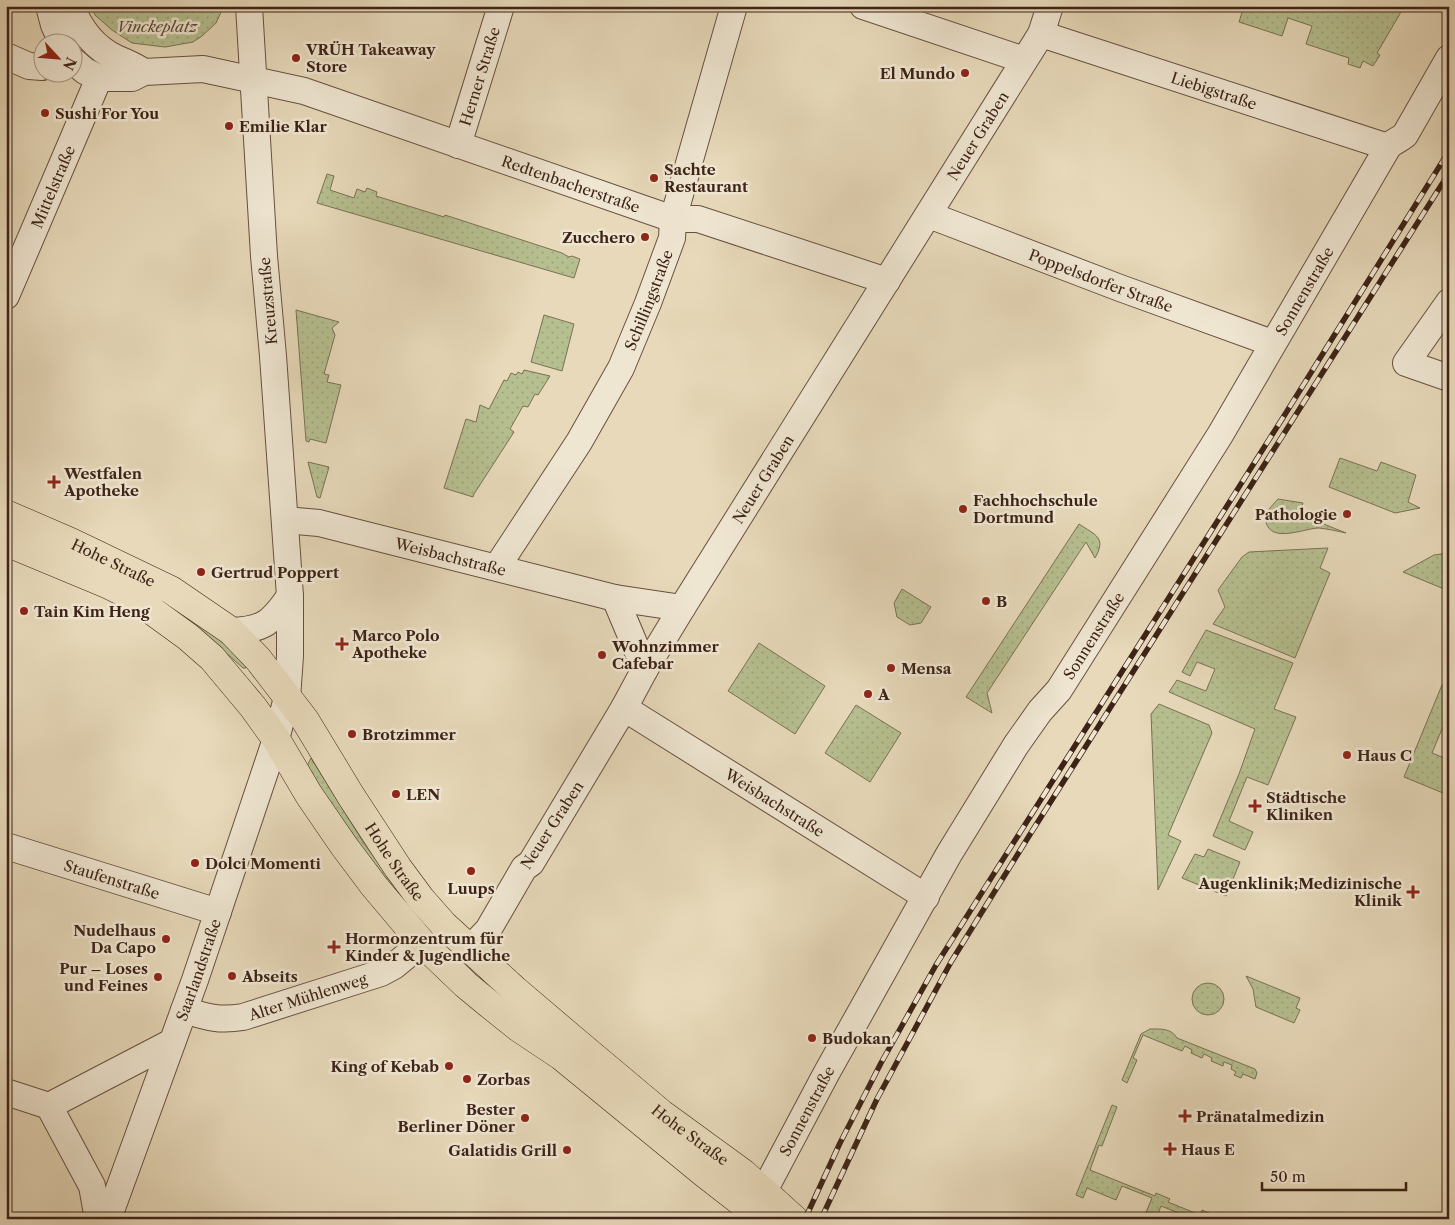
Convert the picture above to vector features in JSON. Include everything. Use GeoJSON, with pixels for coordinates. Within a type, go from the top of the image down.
{"type":"FeatureCollection","features":[{"type":"Feature","properties":{"kind":"main road","name":"Hohe Straße"},"geometry":{"type":"LineString","coordinates":[[6,514],[72,542],[171,590],[231,631],[258,659],[282,718],[309,795],[374,886],[422,943],[489,1004],[568,1061],[705,1174],[756,1212],[794,1219]]}},
{"type":"Feature","properties":{"kind":"main road","name":"Hohe Straße"},"geometry":{"type":"LineString","coordinates":[[6,542],[107,584],[133,597],[212,658],[253,708],[282,718],[305,720],[398,868],[421,899],[444,925],[530,1003],[647,1102],[729,1161],[756,1212]]}},
{"type":"Feature","properties":{"kind":"street"},"geometry":{"type":"LineString","coordinates":[[49,6],[57,32]]}},
{"type":"Feature","properties":{"kind":"street"},"geometry":{"type":"LineString","coordinates":[[71,6],[81,28],[90,39],[104,51],[144,72]]}},
{"type":"Feature","properties":{"kind":"street","name":"Kreuzstraße"},"geometry":{"type":"LineString","coordinates":[[249,6],[255,80],[257,153],[264,256],[290,596],[290,656],[282,718]]}},
{"type":"Feature","properties":{"kind":"street","name":"Herner Straße"},"geometry":{"type":"LineString","coordinates":[[458,145],[501,6]]}},
{"type":"Feature","properties":{"kind":"street","name":"Schillingstraße"},"geometry":{"type":"LineString","coordinates":[[497,567],[579,442],[621,368],[648,304],[672,238],[673,219],[734,6]]}},
{"type":"Feature","properties":{"kind":"street"},"geometry":{"type":"LineString","coordinates":[[862,6],[1024,60]]}},
{"type":"Feature","properties":{"kind":"street","name":"Neuer Graben"},"geometry":{"type":"LineString","coordinates":[[470,949],[488,930],[524,868],[531,862],[682,608],[1041,34],[1050,6]]}},
{"type":"Feature","properties":{"kind":"street","name":"Liebigstraße"},"geometry":{"type":"LineString","coordinates":[[1041,34],[1388,147]]}},
{"type":"Feature","properties":{"kind":"street"},"geometry":{"type":"LineString","coordinates":[[6,56],[32,66]]}},
{"type":"Feature","properties":{"kind":"street","name":"Sonnenstraße"},"geometry":{"type":"LineString","coordinates":[[756,1212],[826,1074],[949,854],[1016,745],[1040,710],[1060,690],[1216,442],[1388,147],[1404,135],[1449,58]]}},
{"type":"Feature","properties":{"kind":"street"},"geometry":{"type":"LineString","coordinates":[[82,68],[99,78],[132,78],[144,72],[203,69],[255,80]]}},
{"type":"Feature","properties":{"kind":"street","name":"Mittelstraße"},"geometry":{"type":"LineString","coordinates":[[6,296],[12,265],[99,78]]}},
{"type":"Feature","properties":{"kind":"street","name":"Redtenbacherstraße"},"geometry":{"type":"LineString","coordinates":[[255,80],[304,91],[673,219],[698,219],[887,282]]}},
{"type":"Feature","properties":{"kind":"street","name":"Poppelsdorfer Straße"},"geometry":{"type":"LineString","coordinates":[[929,215],[1272,344]]}},
{"type":"Feature","properties":{"kind":"street"},"geometry":{"type":"LineString","coordinates":[[1449,302],[1406,363],[1449,378]]}},
{"type":"Feature","properties":{"kind":"street","name":"Weisbachstraße"},"geometry":{"type":"LineString","coordinates":[[285,520],[323,524],[615,598],[682,608]]}},
{"type":"Feature","properties":{"kind":"street"},"geometry":{"type":"LineString","coordinates":[[231,631],[248,630],[265,625],[279,612],[290,596]]}},
{"type":"Feature","properties":{"kind":"street"},"geometry":{"type":"LineString","coordinates":[[615,598],[645,669]]}},
{"type":"Feature","properties":{"kind":"street","name":"Weisbachstraße"},"geometry":{"type":"LineString","coordinates":[[624,708],[926,897]]}},
{"type":"Feature","properties":{"kind":"street","name":"Saarlandstraße"},"geometry":{"type":"LineString","coordinates":[[108,1219],[184,1010],[282,718]]}},
{"type":"Feature","properties":{"kind":"street","name":"Staufenstraße"},"geometry":{"type":"LineString","coordinates":[[6,846],[218,912]]}},
{"type":"Feature","properties":{"kind":"street","name":"Alter Mühlenweg"},"geometry":{"type":"LineString","coordinates":[[184,1010],[224,1020],[243,1017],[381,972],[394,966],[422,943]]}},
{"type":"Feature","properties":{"kind":"street"},"geometry":{"type":"LineString","coordinates":[[49,1106],[172,1042]]}},
{"type":"Feature","properties":{"kind":"street"},"geometry":{"type":"LineString","coordinates":[[6,1092],[49,1106],[92,1186],[98,1219]]}},
{"type":"Feature","properties":{"kind":"green space","name":"Vinckeplatz"},"geometry":{"type":"Polygon","coordinates":[[[91,6],[221,6],[222,10],[216,23],[193,42],[165,47],[132,43],[112,30],[95,15],[91,6]]]}},
{"type":"Feature","properties":{"kind":"green space"},"geometry":{"type":"Polygon","coordinates":[[[1244,6],[1398,6],[1396,9],[1401,12],[1377,53],[1380,55],[1373,66],[1363,61],[1360,68],[1348,64],[1349,58],[1306,44],[1312,26],[1288,18],[1282,36],[1239,22],[1244,6]]]}},
{"type":"Feature","properties":{"kind":"green space"},"geometry":{"type":"Polygon","coordinates":[[[327,174],[334,176],[330,190],[354,198],[357,189],[365,192],[367,188],[377,192],[376,196],[444,217],[445,215],[562,253],[569,257],[572,256],[580,259],[574,278],[317,203],[327,174]]]}},
{"type":"Feature","properties":{"kind":"green space"},"geometry":{"type":"Polygon","coordinates":[[[296,310],[339,322],[332,328],[335,335],[324,374],[329,375],[327,382],[341,385],[326,443],[310,439],[309,442],[306,441],[296,310]]]}},
{"type":"Feature","properties":{"kind":"green space"},"geometry":{"type":"Polygon","coordinates":[[[544,315],[574,324],[562,371],[531,362],[544,315]]]}},
{"type":"Feature","properties":{"kind":"green space"},"geometry":{"type":"Polygon","coordinates":[[[524,370],[550,376],[538,395],[535,394],[528,407],[523,406],[510,429],[514,432],[473,497],[444,488],[466,419],[476,422],[480,405],[489,409],[504,380],[507,381],[511,373],[516,375],[518,372],[522,374],[524,370]]]}},
{"type":"Feature","properties":{"kind":"green space"},"geometry":{"type":"Polygon","coordinates":[[[1340,458],[1377,471],[1381,462],[1416,475],[1408,502],[1420,508],[1395,513],[1329,487],[1340,458]]]}},
{"type":"Feature","properties":{"kind":"green space"},"geometry":{"type":"Polygon","coordinates":[[[308,462],[329,467],[320,498],[317,497],[308,462]]]}},
{"type":"Feature","properties":{"kind":"green space"},"geometry":{"type":"Polygon","coordinates":[[[1278,499],[1303,503],[1299,514],[1346,533],[1319,528],[1281,534],[1274,532],[1269,529],[1266,515],[1278,499]]]}},
{"type":"Feature","properties":{"kind":"green space"},"geometry":{"type":"Polygon","coordinates":[[[1079,524],[1098,537],[1100,545],[1095,558],[1086,542],[987,693],[992,713],[966,697],[1079,524]]]}},
{"type":"Feature","properties":{"kind":"green space"},"geometry":{"type":"Polygon","coordinates":[[[1328,548],[1320,568],[1330,573],[1295,658],[1213,624],[1225,607],[1218,590],[1242,557],[1249,552],[1328,548]]]}},
{"type":"Feature","properties":{"kind":"green space"},"geometry":{"type":"Polygon","coordinates":[[[1449,553],[1449,596],[1443,593],[1444,589],[1403,572],[1434,555],[1449,553]]]}},
{"type":"Feature","properties":{"kind":"green space"},"geometry":{"type":"Polygon","coordinates":[[[902,589],[931,607],[921,623],[910,625],[897,617],[894,603],[902,589]]]}},
{"type":"Feature","properties":{"kind":"green space"},"geometry":{"type":"Polygon","coordinates":[[[162,600],[207,626],[247,666],[246,668],[243,668],[189,620],[162,600]]]}},
{"type":"Feature","properties":{"kind":"green space"},"geometry":{"type":"Polygon","coordinates":[[[1206,630],[1293,663],[1274,709],[1296,717],[1268,785],[1247,777],[1229,821],[1253,832],[1245,850],[1213,836],[1239,774],[1255,729],[1169,692],[1177,680],[1206,691],[1215,669],[1197,662],[1190,676],[1182,672],[1206,630]]]}},
{"type":"Feature","properties":{"kind":"green space"},"geometry":{"type":"Polygon","coordinates":[[[759,643],[825,686],[795,734],[728,691],[759,643]]]}},
{"type":"Feature","properties":{"kind":"green space"},"geometry":{"type":"Polygon","coordinates":[[[1442,685],[1449,688],[1449,712],[1432,753],[1449,760],[1449,780],[1443,793],[1404,777],[1442,685]]]}},
{"type":"Feature","properties":{"kind":"green space"},"geometry":{"type":"Polygon","coordinates":[[[1159,704],[1209,725],[1212,733],[1168,835],[1181,841],[1158,890],[1151,714],[1159,704]]]}},
{"type":"Feature","properties":{"kind":"green space"},"geometry":{"type":"Polygon","coordinates":[[[856,705],[901,733],[870,782],[825,753],[856,705]]]}},
{"type":"Feature","properties":{"kind":"green space"},"geometry":{"type":"Polygon","coordinates":[[[311,758],[365,845],[389,877],[432,926],[421,928],[383,883],[306,768],[311,758]]]}},
{"type":"Feature","properties":{"kind":"green space"},"geometry":{"type":"Polygon","coordinates":[[[1208,849],[1240,862],[1226,896],[1182,878],[1195,854],[1204,857],[1208,849]]]}},
{"type":"Feature","properties":{"kind":"green space"},"geometry":{"type":"Polygon","coordinates":[[[1246,976],[1300,998],[1296,1008],[1300,1010],[1294,1023],[1256,1007],[1253,989],[1246,976]]]}},
{"type":"Feature","properties":{"kind":"green space"},"geometry":{"type":"Polygon","coordinates":[[[1208,983],[1220,987],[1224,999],[1220,1011],[1208,1015],[1196,1011],[1192,999],[1196,987],[1208,983]]]}},
{"type":"Feature","properties":{"kind":"green space"},"geometry":{"type":"Polygon","coordinates":[[[1150,1029],[1162,1029],[1172,1032],[1177,1038],[1255,1069],[1257,1073],[1255,1079],[1243,1074],[1241,1078],[1234,1075],[1236,1072],[1231,1069],[1232,1065],[1224,1062],[1223,1066],[1211,1061],[1212,1058],[1204,1054],[1202,1058],[1191,1053],[1192,1050],[1185,1046],[1182,1051],[1143,1035],[1133,1058],[1137,1060],[1127,1083],[1122,1080],[1141,1034],[1150,1029]]]}},
{"type":"Feature","properties":{"kind":"green space"},"geometry":{"type":"Polygon","coordinates":[[[1112,1105],[1117,1107],[1102,1146],[1099,1145],[1090,1170],[1155,1196],[1156,1193],[1170,1199],[1168,1202],[1200,1215],[1202,1210],[1214,1215],[1212,1219],[1194,1219],[1161,1206],[1156,1219],[1145,1215],[1152,1198],[1122,1186],[1116,1200],[1087,1188],[1083,1198],[1076,1195],[1112,1105]]]}},
{"type":"Feature","properties":{"kind":"railway"},"geometry":{"type":"LineString","coordinates":[[805,1219],[840,1143],[881,1063],[936,965],[1284,416],[1449,151]]}},
{"type":"Feature","properties":{"kind":"railway"},"geometry":{"type":"LineString","coordinates":[[821,1219],[877,1099],[951,962],[1449,173]]}},
{"type":"Feature","properties":{"kind":"place","name":"VRÜH Takeaway Store"},"geometry":{"type":"Point","coordinates":[296,58]}},
{"type":"Feature","properties":{"kind":"place","name":"El Mundo"},"geometry":{"type":"Point","coordinates":[965,73]}},
{"type":"Feature","properties":{"kind":"place","name":"Sushi For You"},"geometry":{"type":"Point","coordinates":[45,113]}},
{"type":"Feature","properties":{"kind":"place","name":"Emilie Klar"},"geometry":{"type":"Point","coordinates":[229,126]}},
{"type":"Feature","properties":{"kind":"place","name":"Sachte Restaurant"},"geometry":{"type":"Point","coordinates":[654,178]}},
{"type":"Feature","properties":{"kind":"place","name":"Zucchero"},"geometry":{"type":"Point","coordinates":[645,237]}},
{"type":"Feature","properties":{"kind":"place","name":"Westfalen Apotheke"},"geometry":{"type":"Point","coordinates":[54,482]}},
{"type":"Feature","properties":{"kind":"place","name":"Fachhochschule Dortmund"},"geometry":{"type":"Point","coordinates":[963,509]}},
{"type":"Feature","properties":{"kind":"place","name":"Pathologie"},"geometry":{"type":"Point","coordinates":[1347,514]}},
{"type":"Feature","properties":{"kind":"place","name":"Gertrud Poppert"},"geometry":{"type":"Point","coordinates":[201,572]}},
{"type":"Feature","properties":{"kind":"place","name":"B"},"geometry":{"type":"Point","coordinates":[986,601]}},
{"type":"Feature","properties":{"kind":"place","name":"Tain Kim Heng"},"geometry":{"type":"Point","coordinates":[24,611]}},
{"type":"Feature","properties":{"kind":"place","name":"Marco Polo Apotheke"},"geometry":{"type":"Point","coordinates":[342,644]}},
{"type":"Feature","properties":{"kind":"place","name":"Wohnzimmer Cafebar"},"geometry":{"type":"Point","coordinates":[602,655]}},
{"type":"Feature","properties":{"kind":"place","name":"Mensa"},"geometry":{"type":"Point","coordinates":[891,668]}},
{"type":"Feature","properties":{"kind":"place","name":"A"},"geometry":{"type":"Point","coordinates":[868,694]}},
{"type":"Feature","properties":{"kind":"place","name":"Brotzimmer"},"geometry":{"type":"Point","coordinates":[352,734]}},
{"type":"Feature","properties":{"kind":"place","name":"Haus C"},"geometry":{"type":"Point","coordinates":[1347,755]}},
{"type":"Feature","properties":{"kind":"place","name":"LEN"},"geometry":{"type":"Point","coordinates":[396,794]}},
{"type":"Feature","properties":{"kind":"place","name":"Städtische Kliniken"},"geometry":{"type":"Point","coordinates":[1255,806]}},
{"type":"Feature","properties":{"kind":"place","name":"Dolci Momenti"},"geometry":{"type":"Point","coordinates":[195,863]}},
{"type":"Feature","properties":{"kind":"place","name":"Luups"},"geometry":{"type":"Point","coordinates":[471,871]}},
{"type":"Feature","properties":{"kind":"place","name":"Augenklinik;Medizinische Klinik"},"geometry":{"type":"Point","coordinates":[1413,892]}},
{"type":"Feature","properties":{"kind":"place","name":"Nudelhaus Da Capo"},"geometry":{"type":"Point","coordinates":[166,939]}},
{"type":"Feature","properties":{"kind":"place","name":"Hormonzentrum für Kinder & Jugendliche"},"geometry":{"type":"Point","coordinates":[334,947]}},
{"type":"Feature","properties":{"kind":"place","name":"Abseits"},"geometry":{"type":"Point","coordinates":[232,976]}},
{"type":"Feature","properties":{"kind":"place","name":"Pur – Loses und Feines"},"geometry":{"type":"Point","coordinates":[158,977]}},
{"type":"Feature","properties":{"kind":"place","name":"Budokan"},"geometry":{"type":"Point","coordinates":[812,1038]}},
{"type":"Feature","properties":{"kind":"place","name":"King of Kebab"},"geometry":{"type":"Point","coordinates":[449,1066]}},
{"type":"Feature","properties":{"kind":"place","name":"Zorbas"},"geometry":{"type":"Point","coordinates":[467,1079]}},
{"type":"Feature","properties":{"kind":"place","name":"Pränatalmedizin"},"geometry":{"type":"Point","coordinates":[1185,1116]}},
{"type":"Feature","properties":{"kind":"place","name":"Bester Berliner Döner"},"geometry":{"type":"Point","coordinates":[525,1118]}},
{"type":"Feature","properties":{"kind":"place","name":"Haus E"},"geometry":{"type":"Point","coordinates":[1170,1149]}},
{"type":"Feature","properties":{"kind":"place","name":"Galatidis Grill"},"geometry":{"type":"Point","coordinates":[567,1150]}}]}
